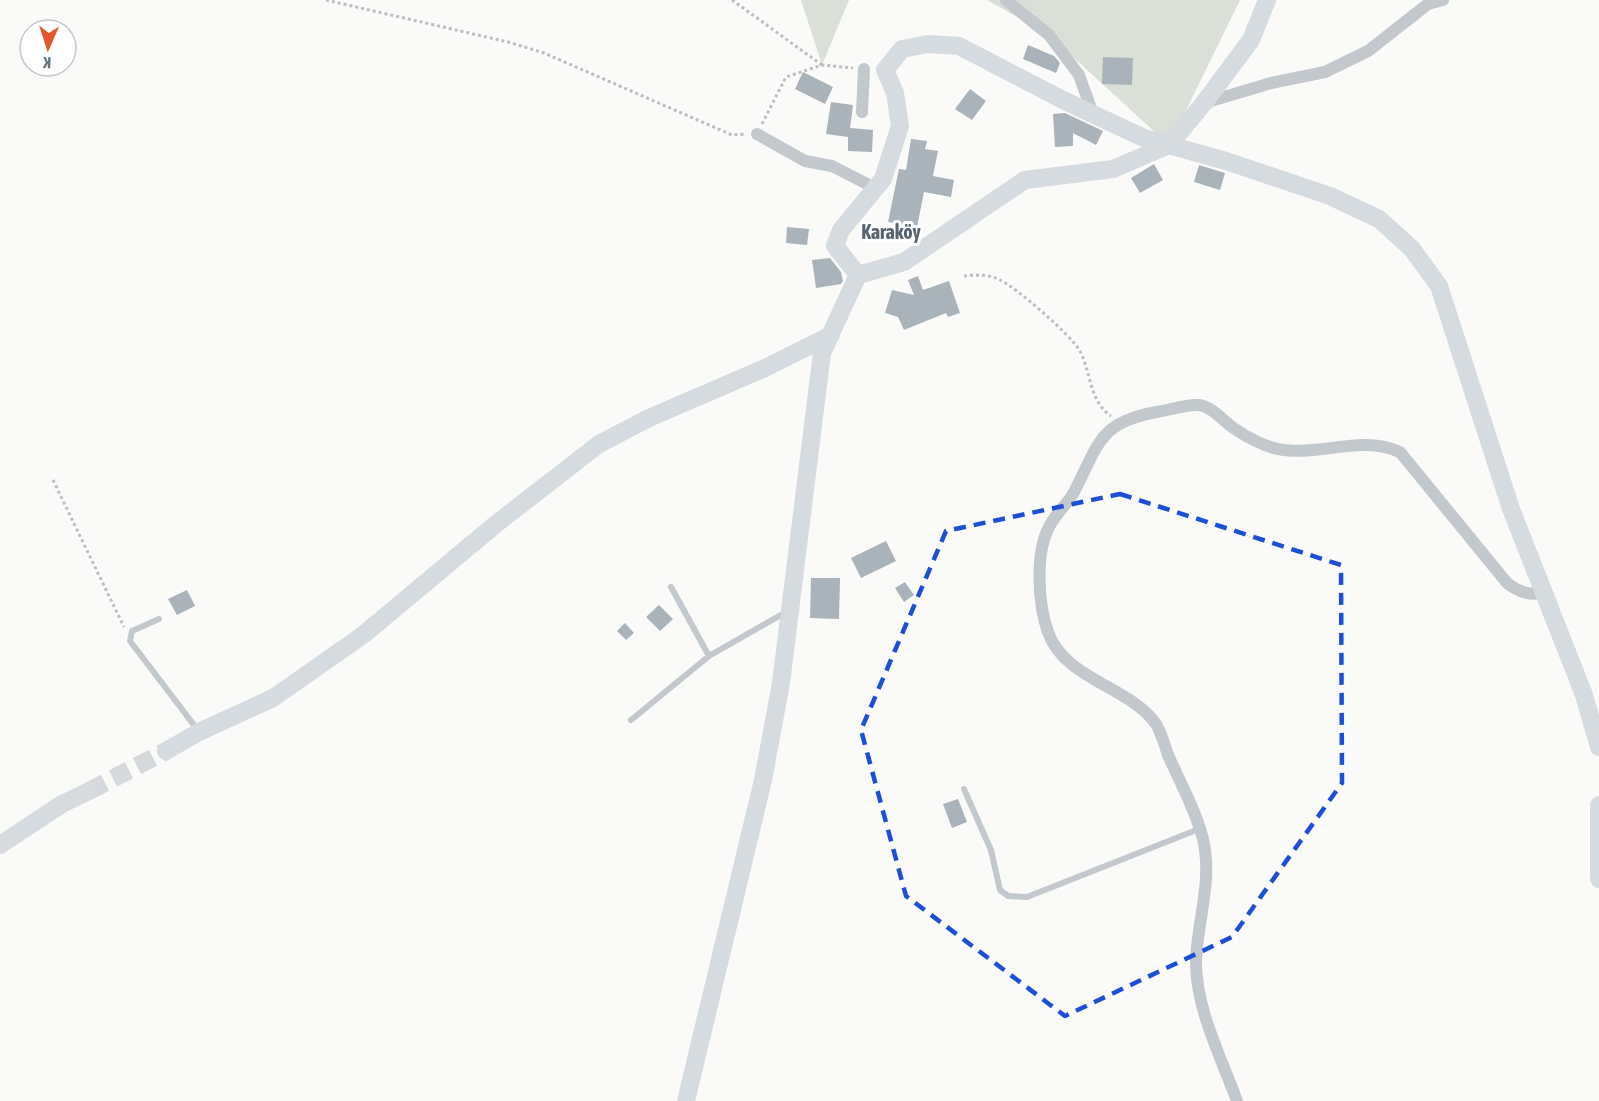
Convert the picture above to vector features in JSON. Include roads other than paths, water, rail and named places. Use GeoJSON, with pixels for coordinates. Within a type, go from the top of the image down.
{"type":"FeatureCollection","features":[{"type":"Feature","properties":{"kind":"street"},"geometry":{"type":"LineString","coordinates":[[1006,0],[1049,35],[1079,75],[1093,114]]}},
{"type":"Feature","properties":{"kind":"street"},"geometry":{"type":"LineString","coordinates":[[686,1101],[763,780],[791,609],[822,353],[858,276],[904,262],[1025,180],[1113,169],[1169,145],[1204,103],[1251,39],[1267,0]]}},
{"type":"Feature","properties":{"kind":"street"},"geometry":{"type":"LineString","coordinates":[[1204,103],[1271,83],[1325,72],[1368,51],[1428,4],[1443,0]]}},
{"type":"Feature","properties":{"kind":"street"},"geometry":{"type":"LineString","coordinates":[[858,276],[835,246],[841,230],[883,179],[900,126],[895,93],[885,70],[902,49],[928,44],[959,46],[1144,138],[1330,196],[1379,219],[1412,249],[1439,286],[1511,509],[1584,695],[1599,747]]}},
{"type":"Feature","properties":{"kind":"street"},"geometry":{"type":"LineString","coordinates":[[862,112],[864,69]]}},
{"type":"Feature","properties":{"kind":"street"},"geometry":{"type":"LineString","coordinates":[[757,134],[805,161],[832,166],[875,188]]}},
{"type":"Feature","properties":{"kind":"street"},"geometry":{"type":"LineString","coordinates":[[166,752],[199,732],[273,698],[363,635],[496,524],[599,444],[649,418],[765,368],[831,335]]}},
{"type":"Feature","properties":{"kind":"street"},"geometry":{"type":"LineString","coordinates":[[1237,1101],[1198,993],[1197,962],[1207,867],[1199,829],[1155,722],[1139,707],[1058,652],[1048,635],[1043,617],[1039,556],[1043,540],[1050,525],[1073,494],[1091,453],[1103,435],[1120,422],[1149,413],[1199,405],[1267,447],[1307,451],[1364,443],[1385,446],[1400,452],[1507,583],[1518,591],[1530,594],[1545,593]]}},
{"type":"Feature","properties":{"kind":"street"},"geometry":{"type":"LineString","coordinates":[[0,845],[46,813],[88,791]]}},
{"type":"Feature","properties":{"kind":"street"},"geometry":{"type":"LineString","coordinates":[[1599,805],[1599,879]]}},
{"type":"Feature","properties":{"kind":"lane"},"geometry":{"type":"LineString","coordinates":[[671,587],[709,656]]}},
{"type":"Feature","properties":{"kind":"lane"},"geometry":{"type":"LineString","coordinates":[[631,720],[709,656],[791,609]]}},
{"type":"Feature","properties":{"kind":"lane"},"geometry":{"type":"LineString","coordinates":[[159,619],[132,632],[129,637],[199,732]]}},
{"type":"Feature","properties":{"kind":"lane"},"geometry":{"type":"LineString","coordinates":[[964,789],[991,850],[1000,890],[1008,896],[1027,897],[1199,829]]}},
{"type":"Feature","properties":{"kind":"tunnel"},"geometry":{"type":"LineString","coordinates":[[89,791],[166,751]]}},
{"type":"Feature","properties":{"kind":"district","name":"Karaköy"},"geometry":{"type":"Point","coordinates":[891,232]}}]}
